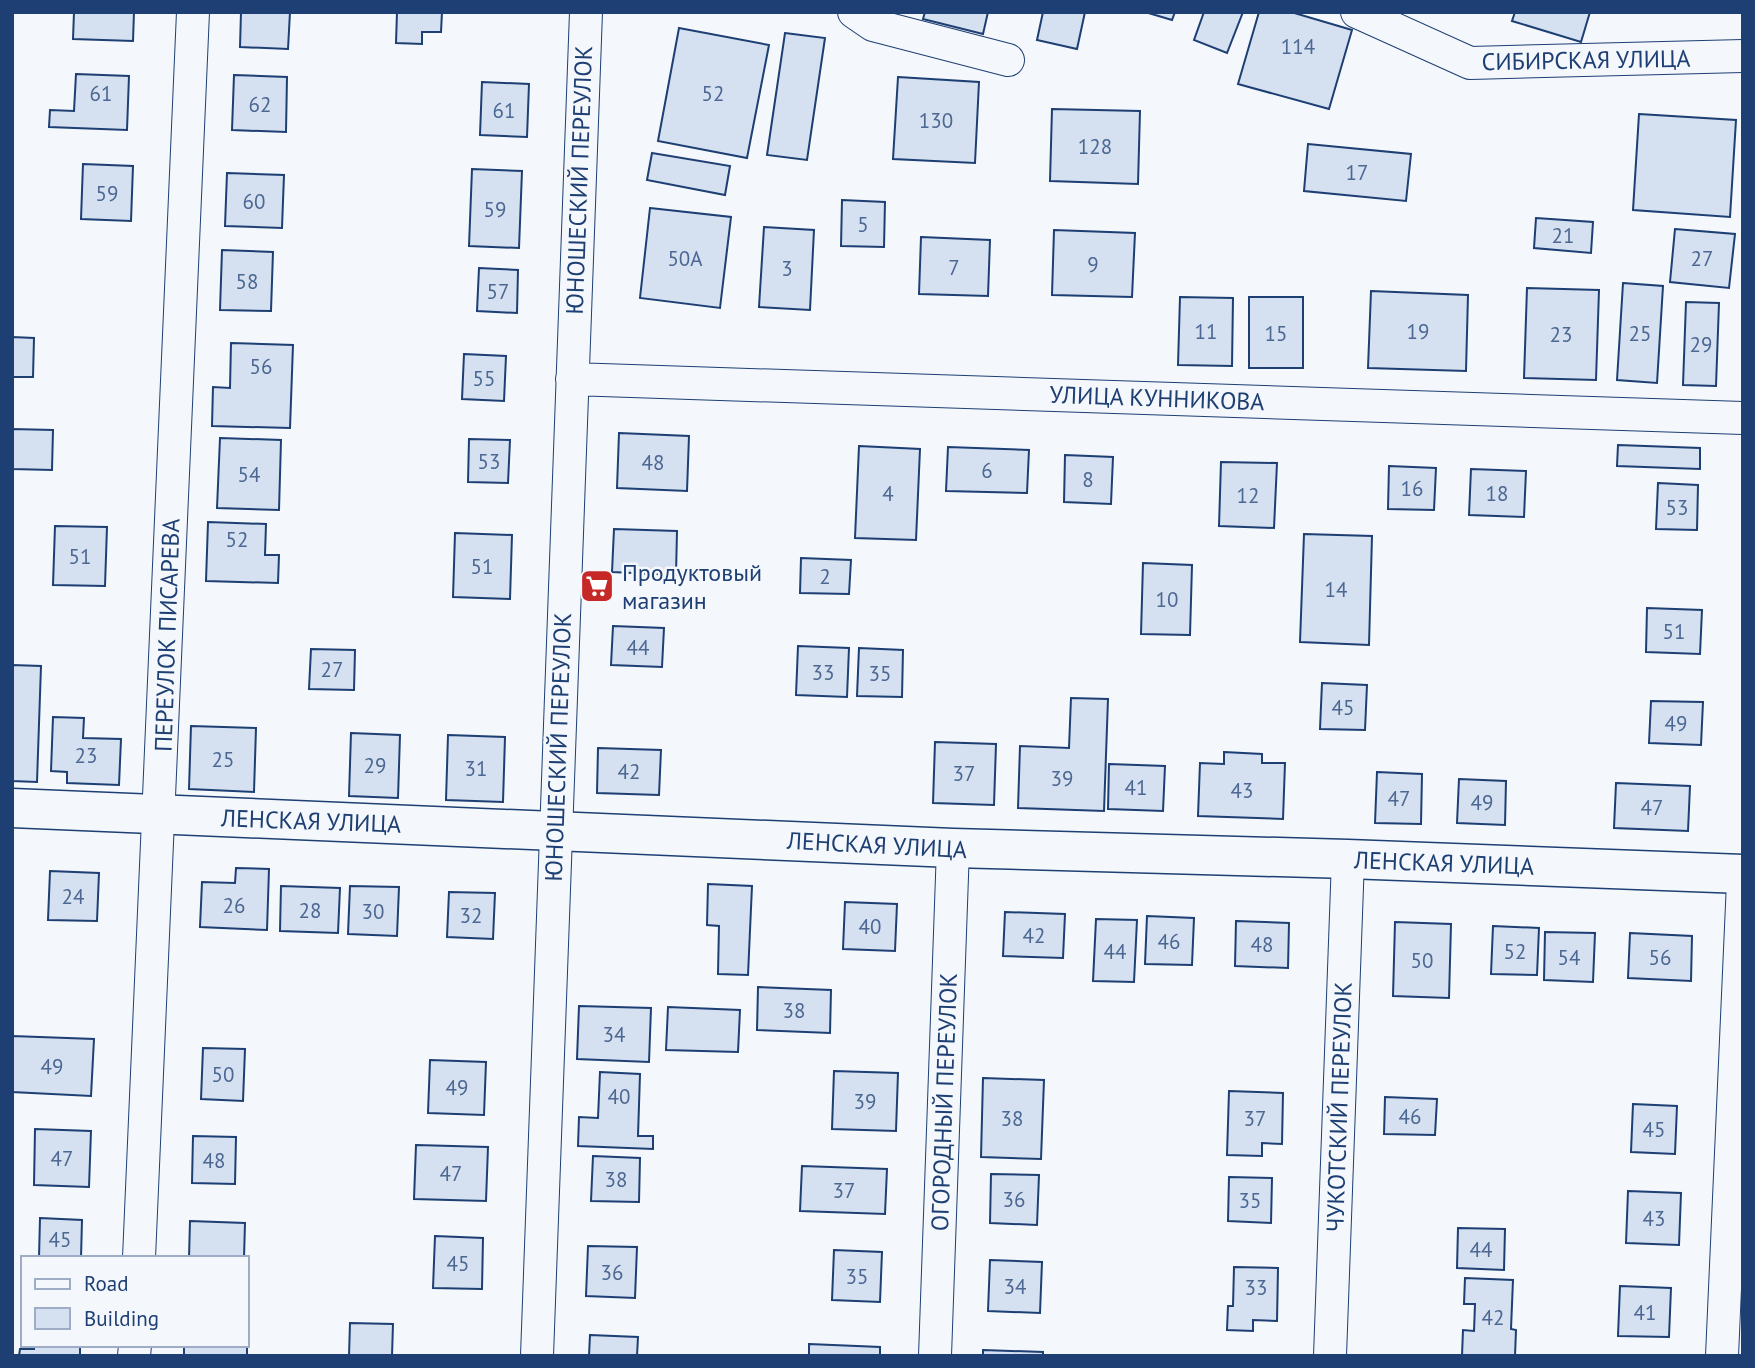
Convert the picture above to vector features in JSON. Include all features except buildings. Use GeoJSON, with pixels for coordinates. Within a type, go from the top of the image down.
{"type":"FeatureCollection","features":[{"type":"Feature","properties":{"kind":"street","name":"ПЕРЕУЛОК ПИСАРЕВА"},"geometry":{"type":"LineString","coordinates":[[139,1256],[193,12]]}},
{"type":"Feature","properties":{"kind":"street","name":"ЮНОШЕСКИЙ ПЕРЕУЛОК"},"geometry":{"type":"LineString","coordinates":[[537,1356],[586,12]]}},
{"type":"Feature","properties":{"kind":"street"},"geometry":{"type":"LineString","coordinates":[[854,12],[873,25],[1008,60]]}},
{"type":"Feature","properties":{"kind":"street","name":"СИБИРСКАЯ УЛИЦА"},"geometry":{"type":"LineString","coordinates":[[1357,12],[1470,63],[1743,56]]}},
{"type":"Feature","properties":{"kind":"street","name":"УЛИЦА КУННИКОВА"},"geometry":{"type":"LineString","coordinates":[[572,379],[1743,418]]}},
{"type":"Feature","properties":{"kind":"street","name":"ЛЕНСКАЯ УЛИЦА"},"geometry":{"type":"LineString","coordinates":[[12,808],[954,848],[1743,874]]}},
{"type":"Feature","properties":{"kind":"street","name":"ОГОРОДНЫЙ ПЕРЕУЛОК"},"geometry":{"type":"LineString","coordinates":[[935,1356],[954,848]]}},
{"type":"Feature","properties":{"kind":"street","name":"ЧУКОТСКИЙ ПЕРЕУЛОК"},"geometry":{"type":"LineString","coordinates":[[1330,1356],[1348,859]]}},
{"type":"Feature","properties":{"kind":"street"},"geometry":{"type":"LineString","coordinates":[[1722,1356],[1743,882]]}},
{"type":"Feature","properties":{"kind":"place","name":"Продуктовый магазин"},"geometry":{"type":"Point","coordinates":[597,586]}}]}
